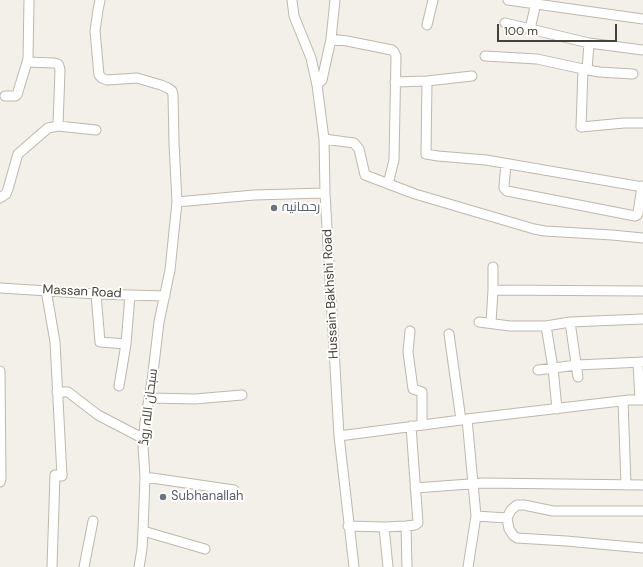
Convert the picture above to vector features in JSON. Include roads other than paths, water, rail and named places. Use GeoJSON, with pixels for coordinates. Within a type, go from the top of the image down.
{"type":"FeatureCollection","features":[{"type":"Feature","properties":{"kind":"street"},"geometry":{"type":"LineString","coordinates":[[5,96],[17,95],[28,59],[29,0]]}},
{"type":"Feature","properties":{"kind":"street","name":"سبحان اللہ روڈ"},"geometry":{"type":"LineString","coordinates":[[100,0],[95,31],[100,75],[102,78],[106,80],[137,78],[168,88],[172,91],[173,95],[174,143],[178,202],[170,270],[160,322],[150,398],[145,422],[143,446],[145,477],[143,531],[139,567]]}},
{"type":"Feature","properties":{"kind":"street","name":"Hussain Bakhshi Road"},"geometry":{"type":"LineString","coordinates":[[292,0],[294,16],[311,58],[317,85],[324,139],[332,329],[339,436],[348,526],[354,567]]}},
{"type":"Feature","properties":{"kind":"street"},"geometry":{"type":"LineString","coordinates":[[317,85],[322,80],[331,39],[335,0]]}},
{"type":"Feature","properties":{"kind":"street"},"geometry":{"type":"LineString","coordinates":[[427,24],[433,0]]}},
{"type":"Feature","properties":{"kind":"street"},"geometry":{"type":"LineString","coordinates":[[508,0],[643,19]]}},
{"type":"Feature","properties":{"kind":"street"},"geometry":{"type":"LineString","coordinates":[[530,29],[536,3]]}},
{"type":"Feature","properties":{"kind":"street"},"geometry":{"type":"LineString","coordinates":[[505,23],[589,42],[643,50]]}},
{"type":"Feature","properties":{"kind":"street"},"geometry":{"type":"LineString","coordinates":[[331,39],[347,41],[394,52],[396,56],[394,160],[388,184]]}},
{"type":"Feature","properties":{"kind":"street"},"geometry":{"type":"LineString","coordinates":[[589,42],[585,70],[581,127],[624,123],[643,123]]}},
{"type":"Feature","properties":{"kind":"street"},"geometry":{"type":"LineString","coordinates":[[485,56],[537,59],[585,70],[633,74]]}},
{"type":"Feature","properties":{"kind":"street"},"geometry":{"type":"LineString","coordinates":[[27,62],[54,63],[58,64],[59,66],[58,126]]}},
{"type":"Feature","properties":{"kind":"street"},"geometry":{"type":"LineString","coordinates":[[395,82],[427,81],[472,76]]}},
{"type":"Feature","properties":{"kind":"street"},"geometry":{"type":"LineString","coordinates":[[427,81],[426,154],[486,160],[643,186],[638,213],[635,216],[507,191],[504,188],[506,164]]}},
{"type":"Feature","properties":{"kind":"street"},"geometry":{"type":"LineString","coordinates":[[0,198],[6,194],[18,154],[48,128],[58,126],[96,130]]}},
{"type":"Feature","properties":{"kind":"street"},"geometry":{"type":"LineString","coordinates":[[324,139],[354,143],[359,149],[365,175],[415,194],[534,229],[643,238]]}},
{"type":"Feature","properties":{"kind":"street"},"geometry":{"type":"LineString","coordinates":[[178,202],[254,195],[326,193]]}},
{"type":"Feature","properties":{"kind":"street"},"geometry":{"type":"LineString","coordinates":[[491,323],[493,268]]}},
{"type":"Feature","properties":{"kind":"street","name":"Massan Road"},"geometry":{"type":"LineString","coordinates":[[0,288],[96,294],[165,296]]}},
{"type":"Feature","properties":{"kind":"street"},"geometry":{"type":"LineString","coordinates":[[46,290],[55,342],[62,476],[55,475],[52,567]]}},
{"type":"Feature","properties":{"kind":"street"},"geometry":{"type":"LineString","coordinates":[[493,290],[643,291]]}},
{"type":"Feature","properties":{"kind":"street"},"geometry":{"type":"LineString","coordinates":[[96,294],[100,342],[126,344]]}},
{"type":"Feature","properties":{"kind":"street"},"geometry":{"type":"LineString","coordinates":[[119,386],[126,344],[130,295]]}},
{"type":"Feature","properties":{"kind":"street"},"geometry":{"type":"LineString","coordinates":[[479,322],[510,326],[546,326],[570,322],[643,319]]}},
{"type":"Feature","properties":{"kind":"street"},"geometry":{"type":"LineString","coordinates":[[570,322],[578,377]]}},
{"type":"Feature","properties":{"kind":"street"},"geometry":{"type":"LineString","coordinates":[[546,326],[553,368],[557,409]]}},
{"type":"Feature","properties":{"kind":"street"},"geometry":{"type":"LineString","coordinates":[[410,331],[408,352],[413,389],[422,392],[422,425]]}},
{"type":"Feature","properties":{"kind":"street"},"geometry":{"type":"LineString","coordinates":[[449,334],[464,420],[476,516],[468,567]]}},
{"type":"Feature","properties":{"kind":"street"},"geometry":{"type":"LineString","coordinates":[[339,436],[410,426],[642,400],[640,363],[577,365],[538,370]]}},
{"type":"Feature","properties":{"kind":"street"},"geometry":{"type":"LineString","coordinates":[[0,371],[0,482]]}},
{"type":"Feature","properties":{"kind":"street"},"geometry":{"type":"LineString","coordinates":[[57,392],[68,392],[98,414],[144,439]]}},
{"type":"Feature","properties":{"kind":"street"},"geometry":{"type":"LineString","coordinates":[[150,398],[195,399],[242,396]]}},
{"type":"Feature","properties":{"kind":"street"},"geometry":{"type":"LineString","coordinates":[[624,401],[626,485]]}},
{"type":"Feature","properties":{"kind":"street"},"geometry":{"type":"LineString","coordinates":[[348,526],[406,526],[415,525],[418,521],[410,426]]}},
{"type":"Feature","properties":{"kind":"street"},"geometry":{"type":"LineString","coordinates":[[145,477],[234,490]]}},
{"type":"Feature","properties":{"kind":"street"},"geometry":{"type":"LineString","coordinates":[[415,488],[473,484],[643,486]]}},
{"type":"Feature","properties":{"kind":"street"},"geometry":{"type":"LineString","coordinates":[[643,511],[553,511],[517,505],[511,510],[507,518],[509,529],[517,538],[566,540],[643,548]]}},
{"type":"Feature","properties":{"kind":"street"},"geometry":{"type":"LineString","coordinates":[[476,516],[507,518]]}},
{"type":"Feature","properties":{"kind":"street"},"geometry":{"type":"LineString","coordinates":[[84,567],[93,521]]}},
{"type":"Feature","properties":{"kind":"street"},"geometry":{"type":"LineString","coordinates":[[406,526],[407,567]]}},
{"type":"Feature","properties":{"kind":"street"},"geometry":{"type":"LineString","coordinates":[[384,527],[388,567]]}},
{"type":"Feature","properties":{"kind":"street"},"geometry":{"type":"LineString","coordinates":[[143,531],[206,549]]}},
{"type":"Feature","properties":{"kind":"place","name":"رحمانیہ"},"geometry":{"type":"Point","coordinates":[274,208]}},
{"type":"Feature","properties":{"kind":"place","name":"Subhanallah"},"geometry":{"type":"Point","coordinates":[163,497]}}]}
